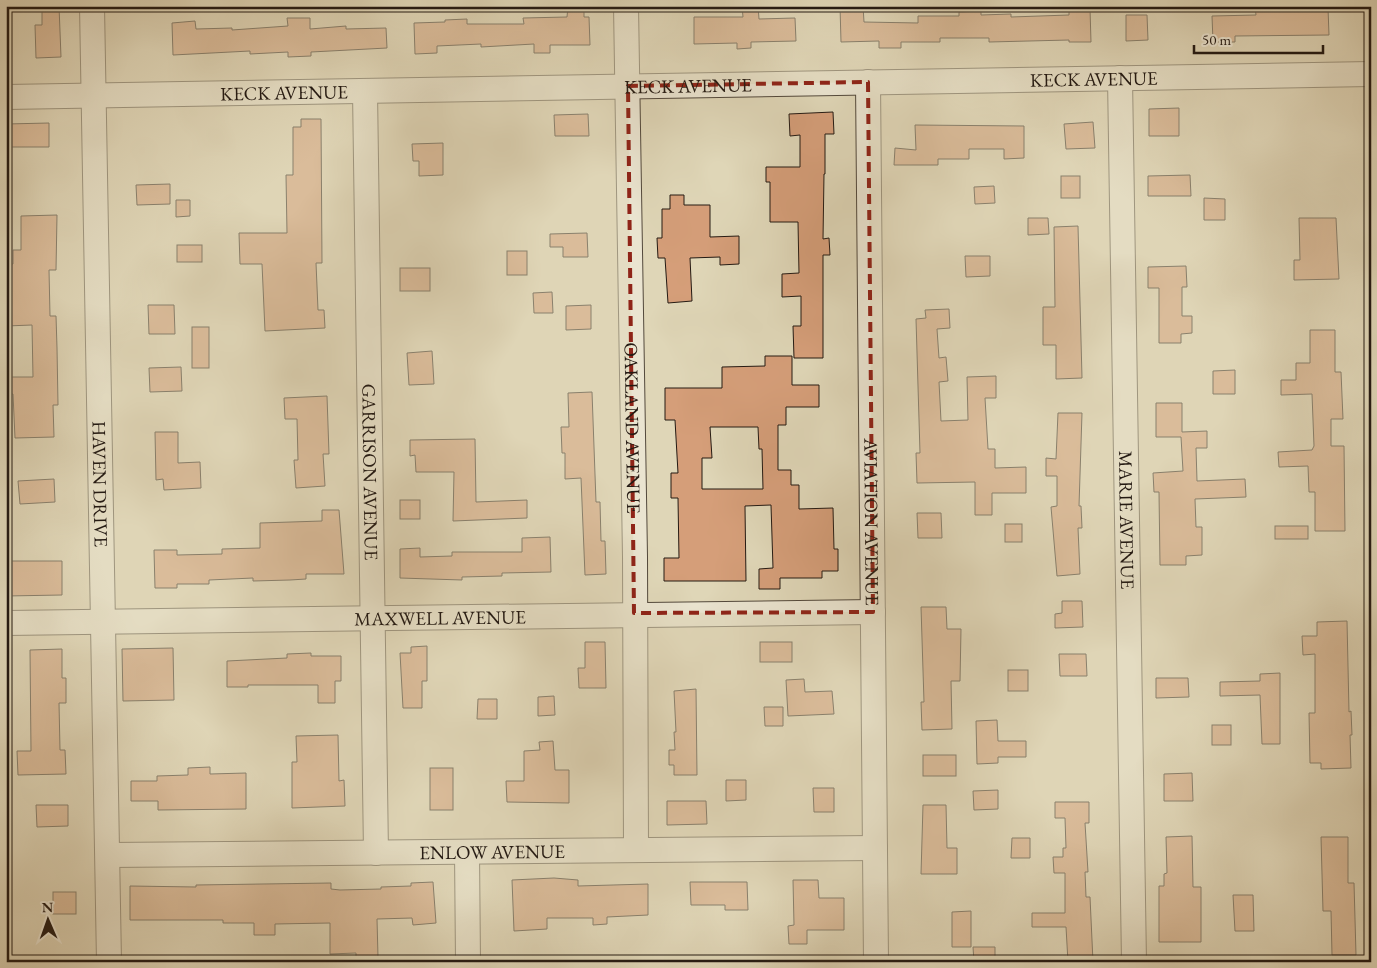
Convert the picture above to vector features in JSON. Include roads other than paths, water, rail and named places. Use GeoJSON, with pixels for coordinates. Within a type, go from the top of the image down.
{"type":"FeatureCollection","features":[{"type":"Feature","properties":{"kind":"street","name":"HAVEN DRIVE"},"geometry":{"type":"LineString","coordinates":[[92,6],[109,962]]}},
{"type":"Feature","properties":{"kind":"street","name":"OAKLAND AVENUE"},"geometry":{"type":"LineString","coordinates":[[626,6],[636,850]]}},
{"type":"Feature","properties":{"kind":"street","name":"KECK AVENUE"},"geometry":{"type":"LineString","coordinates":[[6,96],[1371,74]]}},
{"type":"Feature","properties":{"kind":"street","name":"MARIE AVENUE"},"geometry":{"type":"LineString","coordinates":[[1120,78],[1134,962]]}},
{"type":"Feature","properties":{"kind":"street","name":"AVIATION AVENUE"},"geometry":{"type":"LineString","coordinates":[[868,82],[876,962]]}},
{"type":"Feature","properties":{"kind":"street","name":"GARRISON AVENUE"},"geometry":{"type":"LineString","coordinates":[[365,90],[376,853]]}},
{"type":"Feature","properties":{"kind":"street","name":"MAXWELL AVENUE"},"geometry":{"type":"LineString","coordinates":[[6,623],[634,613],[873,612]]}},
{"type":"Feature","properties":{"kind":"street","name":"ENLOW AVENUE"},"geometry":{"type":"LineString","coordinates":[[108,855],[875,848]]}},
{"type":"Feature","properties":{"kind":"street"},"geometry":{"type":"LineString","coordinates":[[467,852],[468,962]]}}]}
